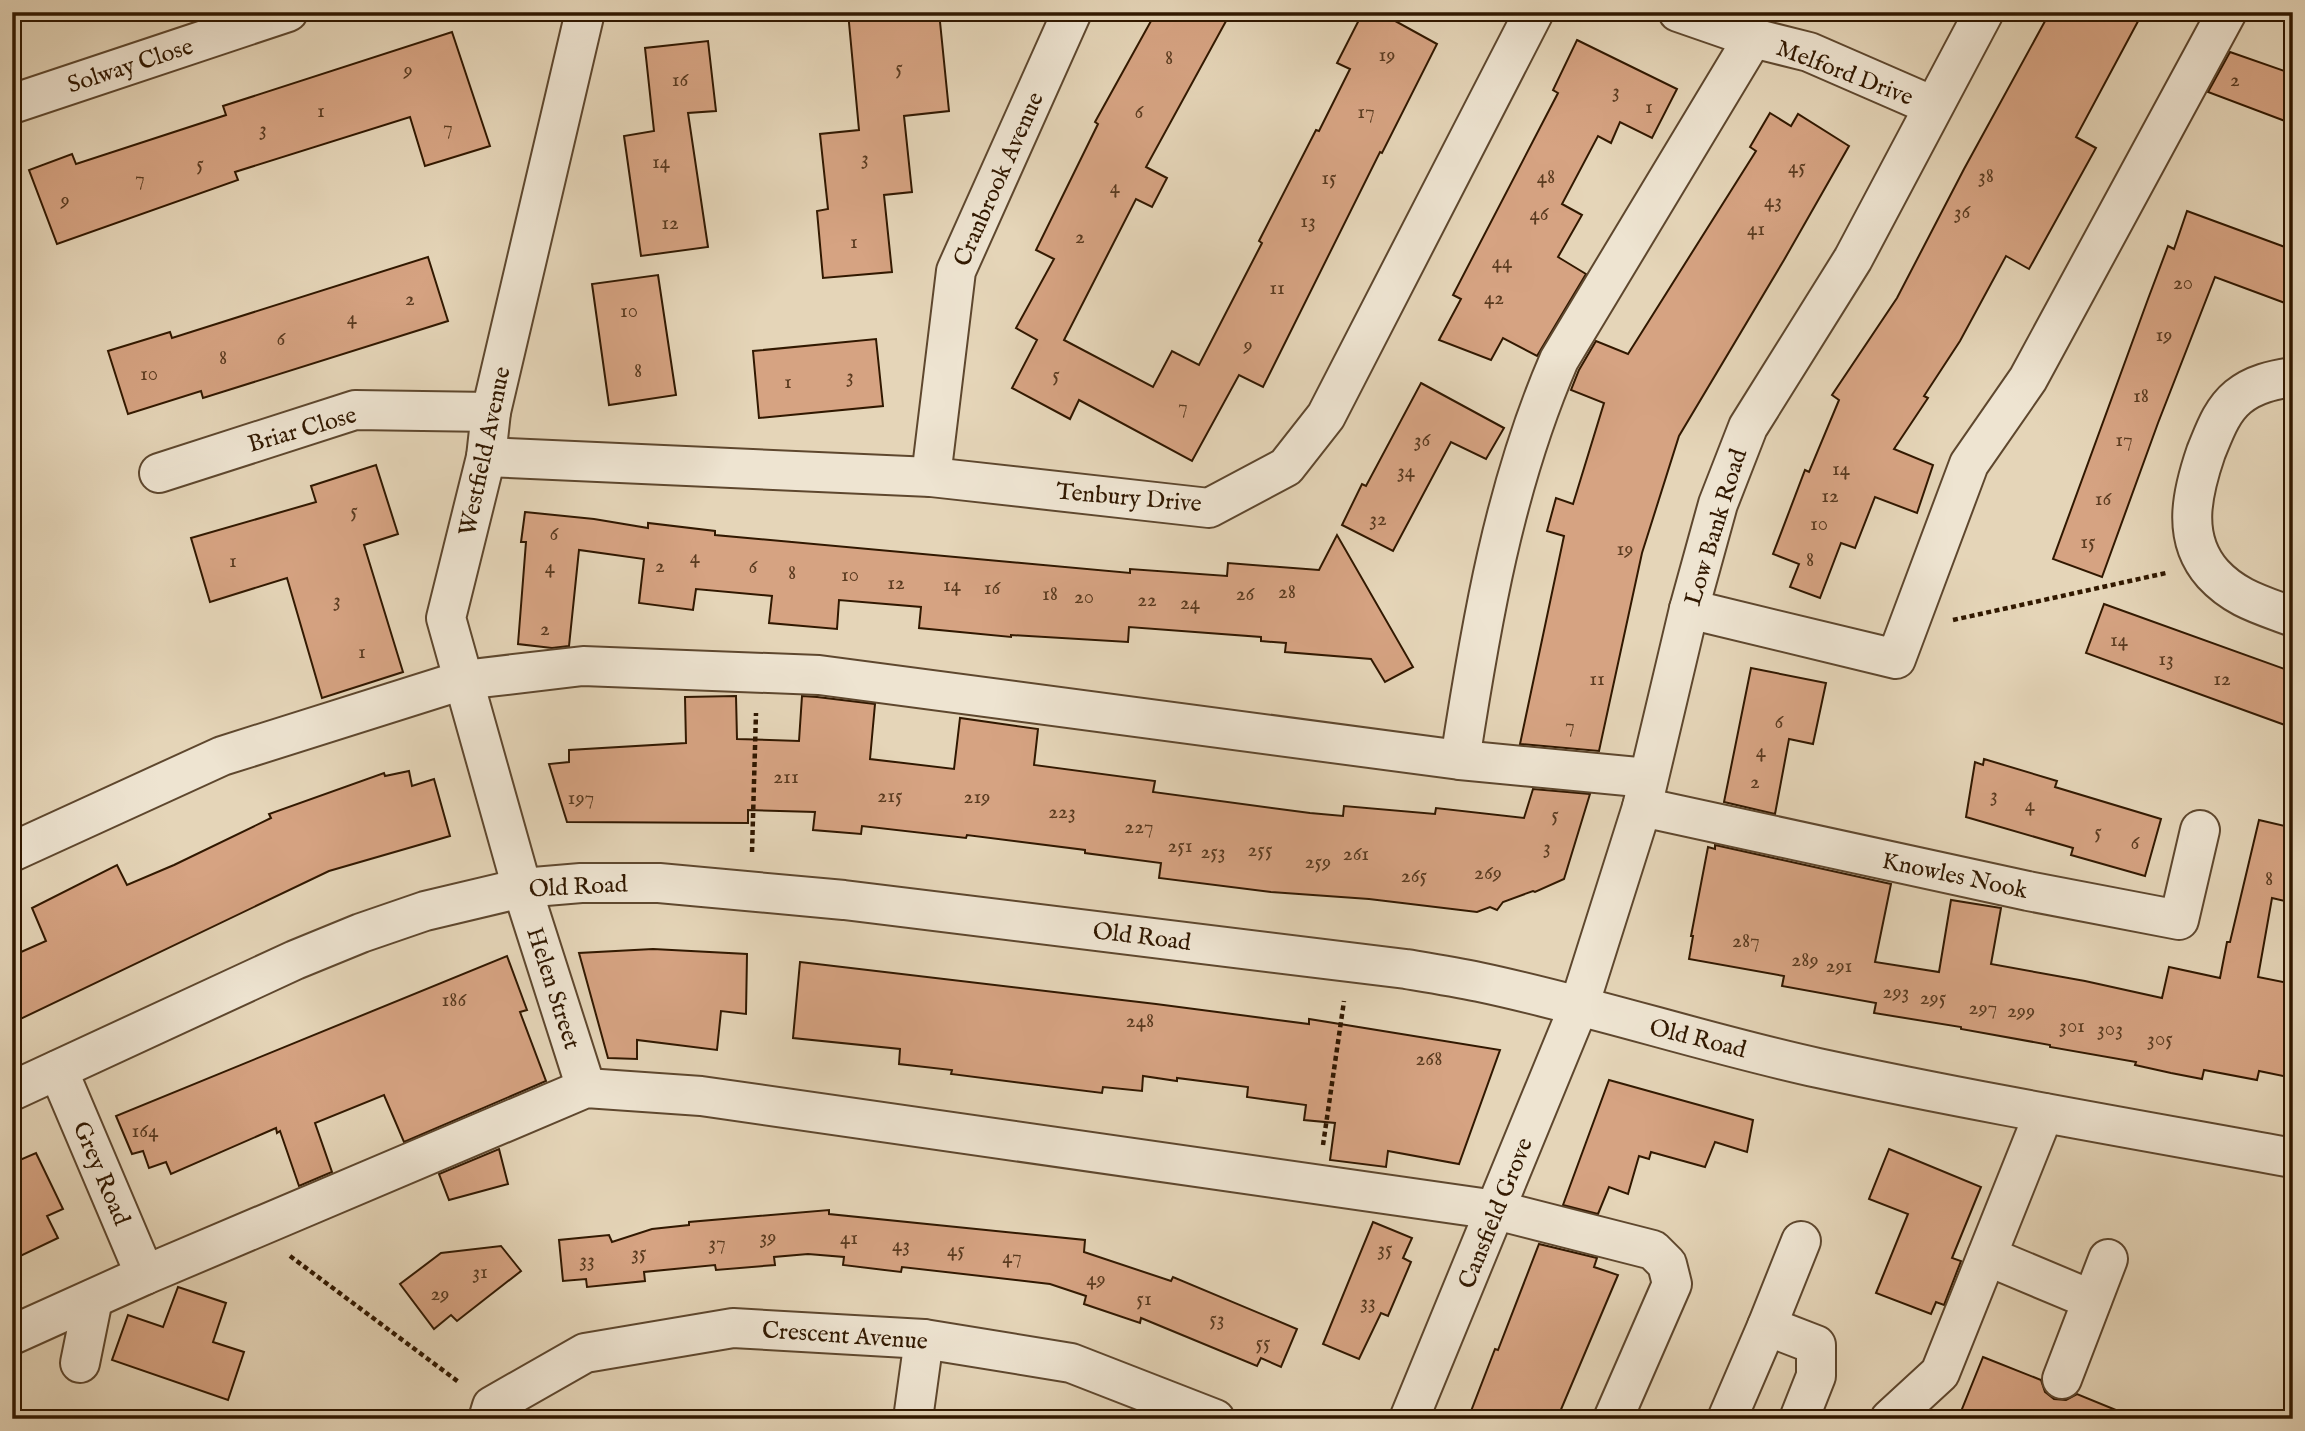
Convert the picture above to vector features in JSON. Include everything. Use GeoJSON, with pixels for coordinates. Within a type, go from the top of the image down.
{"type":"FeatureCollection","features":[{"type":"Feature","properties":{"kind":"street","name":"Solway Close"},"geometry":{"type":"LineString","coordinates":[[12,104],[288,12]]}},
{"type":"Feature","properties":{"kind":"street","name":"Westfield Avenue"},"geometry":{"type":"LineString","coordinates":[[522,888],[446,618],[486,457],[491,412],[586,12]]}},
{"type":"Feature","properties":{"kind":"street","name":"Cranbrook Avenue"},"geometry":{"type":"LineString","coordinates":[[931,477],[956,271],[1073,12]]}},
{"type":"Feature","properties":{"kind":"street","name":"Tenbury Drive"},"geometry":{"type":"LineString","coordinates":[[486,457],[931,477],[1209,508],[1286,467],[1326,416],[1534,12]]}},
{"type":"Feature","properties":{"kind":"street","name":"Melford Drive"},"geometry":{"type":"LineString","coordinates":[[1678,12],[1752,38],[1809,52],[1933,106]]}},
{"type":"Feature","properties":{"kind":"street","name":"Low Bank Road"},"geometry":{"type":"LineString","coordinates":[[1579,1006],[1645,792],[1689,609],[1718,503],[1748,426],[1853,259],[1984,12]]}},
{"type":"Feature","properties":{"kind":"street"},"geometry":{"type":"LineString","coordinates":[[1689,609],[1896,659],[1969,464],[2028,379],[2227,12]]}},
{"type":"Feature","properties":{"kind":"street"},"geometry":{"type":"LineString","coordinates":[[1461,760],[1478,646],[1501,539],[1524,453],[1545,393],[1559,360],[1752,38]]}},
{"type":"Feature","properties":{"kind":"street"},"geometry":{"type":"LineString","coordinates":[[2293,377],[2265,382],[2237,397],[2217,423],[2195,485],[2191,516],[2196,544],[2212,573],[2237,596],[2293,617]]}},
{"type":"Feature","properties":{"kind":"street","name":"Briar Close"},"geometry":{"type":"LineString","coordinates":[[159,473],[355,410],[491,412]]}},
{"type":"Feature","properties":{"kind":"street"},"geometry":{"type":"LineString","coordinates":[[12,852],[222,756],[463,680],[583,666],[819,676],[1461,760],[1645,792]]}},
{"type":"Feature","properties":{"kind":"street","name":"Knowles Nook"},"geometry":{"type":"LineString","coordinates":[[1645,792],[2028,891],[2179,920],[2200,830]]}},
{"type":"Feature","properties":{"kind":"street","name":"Old Road"},"geometry":{"type":"LineString","coordinates":[[12,1091],[295,960],[425,911],[522,888],[580,883],[659,883],[844,900],[1350,962],[1478,982],[1818,1068],[2044,1113],[2293,1158]]}},
{"type":"Feature","properties":{"kind":"street","name":"Helen Street"},"geometry":{"type":"LineString","coordinates":[[522,888],[586,1088]]}},
{"type":"Feature","properties":{"kind":"street","name":"Cansfield Grove"},"geometry":{"type":"LineString","coordinates":[[1409,1419],[1579,1006]]}},
{"type":"Feature","properties":{"kind":"street","name":"Grey Road"},"geometry":{"type":"LineString","coordinates":[[58,1070],[145,1275]]}},
{"type":"Feature","properties":{"kind":"street"},"geometry":{"type":"LineString","coordinates":[[12,1335],[145,1275],[586,1088],[701,1096],[1496,1210],[1653,1251],[1667,1264],[1672,1284],[1613,1419]]}},
{"type":"Feature","properties":{"kind":"street"},"geometry":{"type":"LineString","coordinates":[[1890,1419],[1940,1373],[2044,1113]]}},
{"type":"Feature","properties":{"kind":"street"},"geometry":{"type":"LineString","coordinates":[[1727,1419],[1801,1241]]}},
{"type":"Feature","properties":{"kind":"street"},"geometry":{"type":"LineString","coordinates":[[1987,1256],[2092,1300]]}},
{"type":"Feature","properties":{"kind":"street"},"geometry":{"type":"LineString","coordinates":[[2062,1379],[2108,1259]]}},
{"type":"Feature","properties":{"kind":"street"},"geometry":{"type":"LineString","coordinates":[[80,1363],[93,1299]]}},
{"type":"Feature","properties":{"kind":"street"},"geometry":{"type":"LineString","coordinates":[[1767,1326],[1816,1345],[1816,1376],[1799,1419]]}},
{"type":"Feature","properties":{"kind":"street","name":"Crescent Avenue"},"geometry":{"type":"LineString","coordinates":[[490,1412],[585,1353],[733,1328],[924,1339],[1071,1363],[1214,1419]]}},
{"type":"Feature","properties":{"kind":"street"},"geometry":{"type":"LineString","coordinates":[[913,1419],[924,1339]]}},
{"type":"Feature","properties":{"kind":"path"},"geometry":{"type":"LineString","coordinates":[[1907,630],[2207,564]]}},
{"type":"Feature","properties":{"kind":"path"},"geometry":{"type":"LineString","coordinates":[[751,891],[758,673]]}},
{"type":"Feature","properties":{"kind":"path"},"geometry":{"type":"LineString","coordinates":[[1318,1184],[1350,962]]}},
{"type":"Feature","properties":{"kind":"path"},"geometry":{"type":"LineString","coordinates":[[254,1229],[490,1412]]}},
{"type":"Feature","properties":{"kind":"building"},"geometry":{"type":"Polygon","coordinates":[[[848,12],[939,12],[949,111],[904,116],[912,192],[884,195],[892,272],[823,278],[817,211],[828,209],[820,134],[859,130],[848,12]]]}},
{"type":"Feature","properties":{"kind":"building"},"geometry":{"type":"Polygon","coordinates":[[[1156,12],[1231,12],[1146,167],[1167,178],[1152,207],[1136,199],[1064,340],[1153,387],[1172,351],[1199,365],[1262,243],[1259,241],[1350,69],[1337,63],[1363,12],[1379,12],[1437,44],[1263,387],[1239,375],[1192,461],[1079,400],[1070,419],[1012,388],[1037,340],[1016,328],[1054,259],[1036,250],[1098,124],[1095,122],[1156,12]]]}},
{"type":"Feature","properties":{"kind":"building"},"geometry":{"type":"Polygon","coordinates":[[[2050,12],[2143,12],[2076,137],[2096,148],[2029,269],[2006,256],[1960,341],[1924,396],[1928,398],[1894,449],[1933,465],[1917,513],[1875,497],[1855,548],[1841,543],[1820,598],[1790,587],[1799,564],[1773,554],[1805,470],[1809,472],[1839,400],[1832,395],[1897,298],[2050,12]]]}},
{"type":"Feature","properties":{"kind":"building"},"geometry":{"type":"Polygon","coordinates":[[[452,32],[490,146],[425,166],[410,117],[235,172],[238,180],[57,244],[29,170],[72,154],[76,164],[226,115],[223,106],[452,32]]]}},
{"type":"Feature","properties":{"kind":"building"},"geometry":{"type":"Polygon","coordinates":[[[1577,40],[1677,89],[1652,138],[1620,122],[1611,143],[1598,136],[1562,204],[1582,215],[1558,257],[1586,274],[1537,356],[1503,338],[1491,360],[1439,340],[1461,299],[1453,295],[1558,93],[1553,90],[1577,40]]]}},
{"type":"Feature","properties":{"kind":"building"},"geometry":{"type":"Polygon","coordinates":[[[708,41],[716,111],[688,113],[708,247],[641,256],[624,136],[654,131],[645,48],[708,41]]]}},
{"type":"Feature","properties":{"kind":"building"},"geometry":{"type":"Polygon","coordinates":[[[2230,52],[2293,74],[2293,124],[2208,92],[2230,52]]]}},
{"type":"Feature","properties":{"kind":"building"},"geometry":{"type":"Polygon","coordinates":[[[1770,113],[1791,126],[1798,114],[1849,146],[1679,436],[1642,553],[1599,751],[1520,744],[1564,536],[1547,531],[1556,498],[1573,504],[1604,403],[1571,390],[1596,341],[1628,354],[1756,151],[1750,147],[1770,113]]]}},
{"type":"Feature","properties":{"kind":"building"},"geometry":{"type":"Polygon","coordinates":[[[2187,211],[2293,250],[2293,306],[2215,277],[2102,577],[2053,559],[2168,246],[2174,249],[2187,211]]]}},
{"type":"Feature","properties":{"kind":"building"},"geometry":{"type":"Polygon","coordinates":[[[428,257],[448,321],[203,398],[201,391],[128,414],[108,351],[170,332],[172,338],[428,257]]]}},
{"type":"Feature","properties":{"kind":"building"},"geometry":{"type":"Polygon","coordinates":[[[658,275],[676,395],[609,405],[592,284],[658,275]]]}},
{"type":"Feature","properties":{"kind":"building"},"geometry":{"type":"Polygon","coordinates":[[[876,339],[883,406],[759,418],[753,351],[876,339]]]}},
{"type":"Feature","properties":{"kind":"building"},"geometry":{"type":"Polygon","coordinates":[[[1421,383],[1504,428],[1486,459],[1451,442],[1393,551],[1342,525],[1362,484],[1366,486],[1421,383]]]}},
{"type":"Feature","properties":{"kind":"building"},"geometry":{"type":"Polygon","coordinates":[[[376,465],[398,534],[364,545],[403,672],[322,698],[287,578],[210,602],[191,538],[316,502],[311,486],[376,465]]]}},
{"type":"Feature","properties":{"kind":"building"},"geometry":{"type":"Polygon","coordinates":[[[525,512],[648,528],[648,523],[715,531],[715,535],[1130,573],[1130,569],[1227,576],[1228,563],[1319,570],[1337,535],[1413,667],[1385,682],[1371,659],[1285,652],[1286,643],[1261,641],[1261,637],[1129,627],[1128,642],[1011,637],[919,628],[921,607],[839,600],[837,629],[769,623],[772,596],[696,589],[693,610],[639,603],[644,559],[579,550],[569,646],[552,648],[518,644],[526,542],[521,542],[525,512]]]}},
{"type":"Feature","properties":{"kind":"building"},"geometry":{"type":"Polygon","coordinates":[[[2104,604],[2293,672],[2293,728],[2086,653],[2104,604]]]}},
{"type":"Feature","properties":{"kind":"building"},"geometry":{"type":"Polygon","coordinates":[[[1751,668],[1826,683],[1813,744],[1789,739],[1775,814],[1724,802],[1751,668]]]}},
{"type":"Feature","properties":{"kind":"building"},"geometry":{"type":"Polygon","coordinates":[[[736,696],[737,739],[799,741],[802,696],[875,704],[870,759],[954,769],[960,718],[1038,729],[1034,765],[1155,781],[1153,792],[1310,813],[1343,816],[1344,806],[1435,814],[1436,808],[1524,818],[1533,789],[1590,794],[1564,879],[1503,902],[1497,910],[1490,907],[1477,912],[1159,878],[1161,863],[967,835],[966,838],[862,826],[861,834],[813,830],[815,812],[748,810],[748,823],[567,822],[549,764],[569,762],[569,750],[686,743],[685,697],[736,696]]]}},
{"type":"Feature","properties":{"kind":"building"},"geometry":{"type":"Polygon","coordinates":[[[1984,759],[2057,781],[2055,787],[2161,819],[2145,876],[2071,855],[2073,848],[1966,817],[1975,762],[1983,765],[1984,759]]]}},
{"type":"Feature","properties":{"kind":"building"},"geometry":{"type":"Polygon","coordinates":[[[409,771],[412,786],[434,779],[450,836],[329,871],[12,1023],[12,956],[46,941],[32,908],[117,865],[127,885],[271,818],[269,814],[384,773],[385,776],[409,771]]]}},
{"type":"Feature","properties":{"kind":"building"},"geometry":{"type":"Polygon","coordinates":[[[2259,820],[2293,828],[2293,903],[2272,898],[2258,977],[2293,984],[2293,1078],[2259,1071],[2257,1080],[2204,1070],[2202,1079],[2171,1073],[2135,1065],[2136,1062],[2050,1047],[1961,1027],[1874,1013],[1876,1003],[1782,986],[1784,976],[1689,959],[1708,847],[1715,849],[1715,845],[1891,884],[1875,962],[1939,972],[1951,900],[2001,908],[1991,964],[2162,998],[2169,967],[2220,978],[2259,820]]]}},
{"type":"Feature","properties":{"kind":"building"},"geometry":{"type":"Polygon","coordinates":[[[653,949],[747,954],[746,1014],[721,1011],[717,1050],[637,1040],[637,1059],[608,1058],[579,953],[653,949]]]}},
{"type":"Feature","properties":{"kind":"building"},"geometry":{"type":"Polygon","coordinates":[[[507,956],[527,1010],[520,1012],[546,1081],[404,1142],[384,1095],[315,1123],[332,1172],[299,1186],[280,1131],[277,1133],[276,1128],[171,1174],[166,1162],[149,1168],[143,1151],[132,1154],[116,1116],[507,956]]]}},
{"type":"Feature","properties":{"kind":"building"},"geometry":{"type":"Polygon","coordinates":[[[800,962],[1309,1024],[1309,1019],[1500,1050],[1459,1164],[1388,1151],[1386,1167],[1330,1160],[1335,1123],[1304,1120],[1306,1105],[1247,1097],[1248,1087],[1143,1076],[1142,1091],[1103,1087],[1102,1093],[951,1074],[952,1070],[899,1064],[900,1049],[793,1038],[800,962]]]}},
{"type":"Feature","properties":{"kind":"building"},"geometry":{"type":"Polygon","coordinates":[[[1609,1080],[1753,1120],[1747,1152],[1715,1142],[1705,1167],[1651,1152],[1649,1159],[1639,1156],[1628,1194],[1609,1187],[1598,1214],[1563,1205],[1609,1080]]]}},
{"type":"Feature","properties":{"kind":"building"},"geometry":{"type":"Polygon","coordinates":[[[12,1144],[20,1160],[36,1153],[63,1209],[47,1216],[58,1238],[12,1260],[12,1144]]]}},
{"type":"Feature","properties":{"kind":"building"},"geometry":{"type":"Polygon","coordinates":[[[499,1149],[508,1184],[449,1200],[439,1174],[499,1149]]]}},
{"type":"Feature","properties":{"kind":"building"},"geometry":{"type":"Polygon","coordinates":[[[1889,1149],[1981,1187],[1952,1258],[1961,1261],[1944,1305],[1936,1302],[1931,1314],[1876,1293],[1908,1214],[1869,1199],[1889,1149]]]}},
{"type":"Feature","properties":{"kind":"building"},"geometry":{"type":"Polygon","coordinates":[[[829,1210],[829,1214],[1085,1240],[1084,1252],[1171,1281],[1173,1277],[1297,1329],[1281,1367],[1261,1358],[1257,1366],[1141,1318],[1140,1323],[1084,1304],[1086,1296],[1050,1284],[902,1267],[901,1272],[843,1265],[844,1257],[808,1254],[774,1257],[775,1265],[716,1270],[715,1265],[644,1272],[645,1281],[587,1287],[586,1279],[563,1281],[559,1240],[609,1235],[612,1242],[652,1229],[689,1225],[689,1222],[829,1210]]]}},
{"type":"Feature","properties":{"kind":"building"},"geometry":{"type":"Polygon","coordinates":[[[1373,1222],[1412,1238],[1403,1258],[1411,1262],[1388,1316],[1381,1313],[1359,1359],[1323,1344],[1373,1222]]]}},
{"type":"Feature","properties":{"kind":"building"},"geometry":{"type":"Polygon","coordinates":[[[1539,1244],[1597,1258],[1594,1267],[1618,1275],[1557,1419],[1468,1419],[1495,1349],[1498,1350],[1539,1244]]]}},
{"type":"Feature","properties":{"kind":"building"},"geometry":{"type":"Polygon","coordinates":[[[501,1246],[521,1271],[457,1321],[451,1315],[434,1329],[400,1284],[441,1253],[501,1246]]]}},
{"type":"Feature","properties":{"kind":"building"},"geometry":{"type":"Polygon","coordinates":[[[178,1287],[226,1303],[213,1342],[244,1352],[228,1400],[112,1360],[128,1315],[163,1327],[178,1287]]]}},
{"type":"Feature","properties":{"kind":"building"},"geometry":{"type":"Polygon","coordinates":[[[1983,1357],[2041,1380],[2045,1392],[2054,1399],[2066,1400],[2077,1394],[2133,1419],[1958,1419],[1983,1357]]]}}]}
